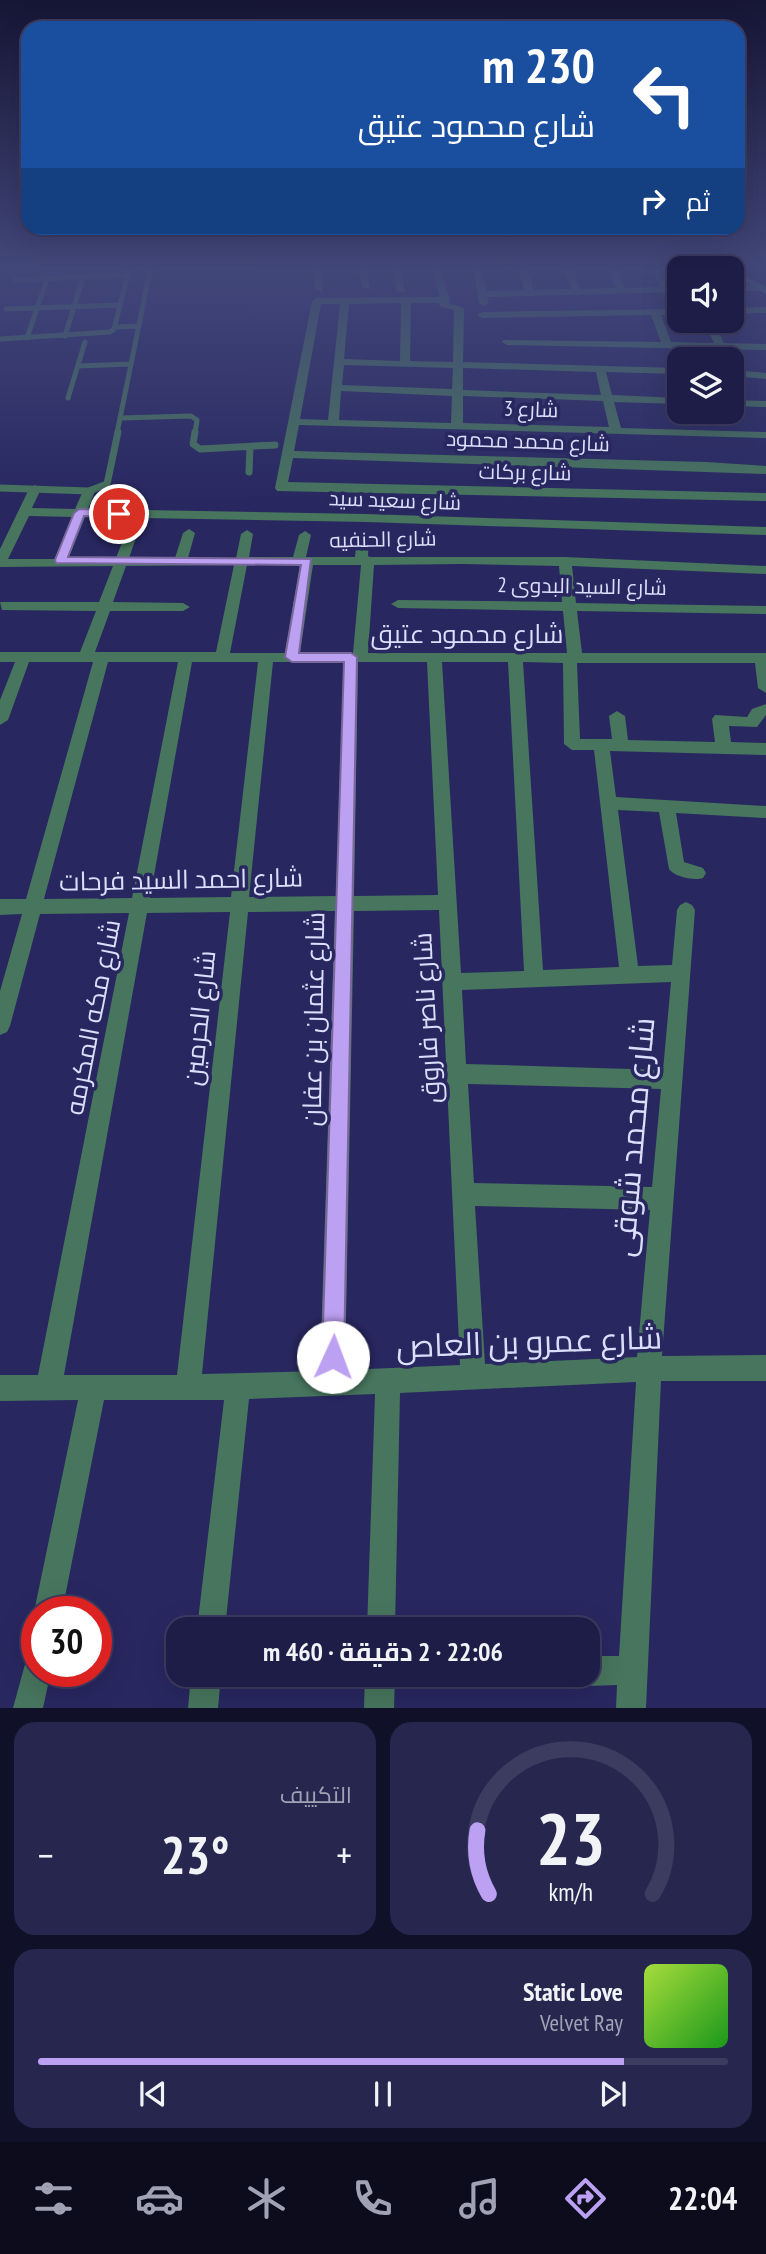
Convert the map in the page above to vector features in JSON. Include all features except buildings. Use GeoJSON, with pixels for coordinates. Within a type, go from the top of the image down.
{"type":"FeatureCollection","features":[{"type":"Feature","properties":{"kind":"street"},"geometry":{"type":"LineString","coordinates":[[288,454],[309,346]]}},
{"type":"Feature","properties":{"kind":"street"},"geometry":{"type":"LineString","coordinates":[[333,423],[341,346]]}},
{"type":"Feature","properties":{"kind":"street"},"geometry":{"type":"LineString","coordinates":[[405,346],[405,363]]}},
{"type":"Feature","properties":{"kind":"street"},"geometry":{"type":"LineString","coordinates":[[457,426],[458,346]]}},
{"type":"Feature","properties":{"kind":"street"},"geometry":{"type":"LineString","coordinates":[[704,346],[766,347]]}},
{"type":"Feature","properties":{"kind":"street"},"geometry":{"type":"LineString","coordinates":[[340,362],[667,371]]}},
{"type":"Feature","properties":{"kind":"street"},"geometry":{"type":"LineString","coordinates":[[600,368],[615,431]]}},
{"type":"Feature","properties":{"kind":"street"},"geometry":{"type":"LineString","coordinates":[[744,374],[766,376]]}},
{"type":"Feature","properties":{"kind":"street"},"geometry":{"type":"LineString","coordinates":[[337,388],[667,400]]}},
{"type":"Feature","properties":{"kind":"street"},"geometry":{"type":"LineString","coordinates":[[744,403],[766,404]]}},
{"type":"Feature","properties":{"kind":"street","name":"شارع 3"},"geometry":{"type":"LineString","coordinates":[[294,422],[766,435]]}},
{"type":"Feature","properties":{"kind":"street","name":"شارع محمد محمود"},"geometry":{"type":"LineString","coordinates":[[288,454],[766,470]]}},
{"type":"Feature","properties":{"kind":"street","name":"شارع بركات"},"geometry":{"type":"LineString","coordinates":[[288,454],[282,487],[766,497]]}},
{"type":"Feature","properties":{"kind":"street"},"geometry":{"type":"LineString","coordinates":[[0,563],[36,489]]}},
{"type":"Feature","properties":{"kind":"street"},"geometry":{"type":"LineString","coordinates":[[61,560],[89,491]]}},
{"type":"Feature","properties":{"kind":"street","name":"شارع سعيد سيد"},"geometry":{"type":"LineString","coordinates":[[24,512],[366,518],[766,531]]}},
{"type":"Feature","properties":{"kind":"street"},"geometry":{"type":"LineString","coordinates":[[0,1026],[33,906],[104,607],[132,533]]}},
{"type":"Feature","properties":{"kind":"street"},"geometry":{"type":"LineString","coordinates":[[181,561],[189,533]]}},
{"type":"Feature","properties":{"kind":"street"},"geometry":{"type":"LineString","coordinates":[[222,657],[247,534]]}},
{"type":"Feature","properties":{"kind":"street"},"geometry":{"type":"LineString","coordinates":[[292,657],[305,535]]}},
{"type":"Feature","properties":{"kind":"street","name":"شارع عثمان بن عفان"},"geometry":{"type":"LineString","coordinates":[[332,1382],[344,903],[355,657],[365,560],[363,536]]}},
{"type":"Feature","properties":{"kind":"street","name":"شارع الحنفيه"},"geometry":{"type":"LineString","coordinates":[[0,563],[61,560],[365,560],[463,555],[766,570]]}},
{"type":"Feature","properties":{"kind":"street"},"geometry":{"type":"LineString","coordinates":[[565,561],[572,658],[572,744],[766,749]]}},
{"type":"Feature","properties":{"kind":"street","name":"شارع السيد البدوى 2"},"geometry":{"type":"LineString","coordinates":[[398,604],[766,610]]}},
{"type":"Feature","properties":{"kind":"street"},"geometry":{"type":"LineString","coordinates":[[2,606],[183,607]]}},
{"type":"Feature","properties":{"kind":"street","name":"شارع محمود عتيق"},"geometry":{"type":"LineString","coordinates":[[0,657],[764,658]]}},
{"type":"Feature","properties":{"kind":"street"},"geometry":{"type":"LineString","coordinates":[[0,720],[24,657]]}},
{"type":"Feature","properties":{"kind":"street","name":"شارع مكه المكرمه"},"geometry":{"type":"LineString","coordinates":[[48,1387],[186,657]]}},
{"type":"Feature","properties":{"kind":"street","name":"شارع الحرمين"},"geometry":{"type":"LineString","coordinates":[[188,1385],[266,657]]}},
{"type":"Feature","properties":{"kind":"street","name":"شارع ناصر فاروق"},"geometry":{"type":"LineString","coordinates":[[433,657],[473,1376]]}},
{"type":"Feature","properties":{"kind":"street"},"geometry":{"type":"LineString","coordinates":[[515,658],[534,979]]}},
{"type":"Feature","properties":{"kind":"street"},"geometry":{"type":"LineString","coordinates":[[764,658],[766,688]]}},
{"type":"Feature","properties":{"kind":"street"},"geometry":{"type":"LineString","coordinates":[[724,748],[718,721],[720,719],[753,722],[754,715],[766,709]]}},
{"type":"Feature","properties":{"kind":"street"},"geometry":{"type":"LineString","coordinates":[[617,716],[621,745]]}},
{"type":"Feature","properties":{"kind":"street"},"geometry":{"type":"LineString","coordinates":[[600,744],[630,976]]}},
{"type":"Feature","properties":{"kind":"street"},"geometry":{"type":"LineString","coordinates":[[607,803],[766,812]]}},
{"type":"Feature","properties":{"kind":"street"},"geometry":{"type":"LineString","coordinates":[[667,807],[675,864],[678,868],[697,873]]}},
{"type":"Feature","properties":{"kind":"street","name":"شارع احمد السيد فرحات"},"geometry":{"type":"LineString","coordinates":[[0,907],[446,902]]}},
{"type":"Feature","properties":{"kind":"street","name":"شارع محمد شوقى"},"geometry":{"type":"LineString","coordinates":[[631,1708],[649,1368],[686,910]]}},
{"type":"Feature","properties":{"kind":"street"},"geometry":{"type":"LineString","coordinates":[[451,982],[681,973]]}},
{"type":"Feature","properties":{"kind":"street"},"geometry":{"type":"LineString","coordinates":[[456,1074],[672,1080]]}},
{"type":"Feature","properties":{"kind":"street"},"geometry":{"type":"LineString","coordinates":[[463,1194],[662,1199]]}},
{"type":"Feature","properties":{"kind":"street","name":"شارع عمرو بن العاص"},"geometry":{"type":"LineString","coordinates":[[0,1388],[188,1385],[238,1387],[649,1368],[766,1368]]}},
{"type":"Feature","properties":{"kind":"street"},"geometry":{"type":"LineString","coordinates":[[382,1617],[388,1380]]}},
{"type":"Feature","properties":{"kind":"street"},"geometry":{"type":"LineString","coordinates":[[51,1596],[94,1387]]}},
{"type":"Feature","properties":{"kind":"street"},"geometry":{"type":"LineString","coordinates":[[212,1617],[238,1387]]}},
{"type":"Feature","properties":{"kind":"street"},"geometry":{"type":"LineString","coordinates":[[600,1671],[633,1670]]}},
{"type":"Feature","properties":{"kind":"street"},"geometry":{"type":"LineString","coordinates":[[28,1708],[33,1687]]}},
{"type":"Feature","properties":{"kind":"street"},"geometry":{"type":"LineString","coordinates":[[203,1708],[205,1687]]}},
{"type":"Feature","properties":{"kind":"street"},"geometry":{"type":"LineString","coordinates":[[379,1708],[380,1687]]}},
{"type":"Feature","properties":{"kind":"lane"},"geometry":{"type":"LineString","coordinates":[[68,398],[84,346]]}},
{"type":"Feature","properties":{"kind":"lane"},"geometry":{"type":"LineString","coordinates":[[0,488],[89,491],[107,484],[135,346]]}},
{"type":"Feature","properties":{"kind":"lane"},"geometry":{"type":"LineString","coordinates":[[78,366],[131,364]]}},
{"type":"Feature","properties":{"kind":"lane"},"geometry":{"type":"LineString","coordinates":[[121,418],[191,416],[197,420],[193,444],[197,448],[209,450],[275,445]]}},
{"type":"Feature","properties":{"kind":"lane"},"geometry":{"type":"LineString","coordinates":[[249,472],[250,447]]}},
{"type":"Feature","properties":{"kind":"route"},"geometry":{"type":"LineString","coordinates":[[119,514],[79,513],[61,560],[307,561],[292,657],[351,657],[333,1357]]}}]}
